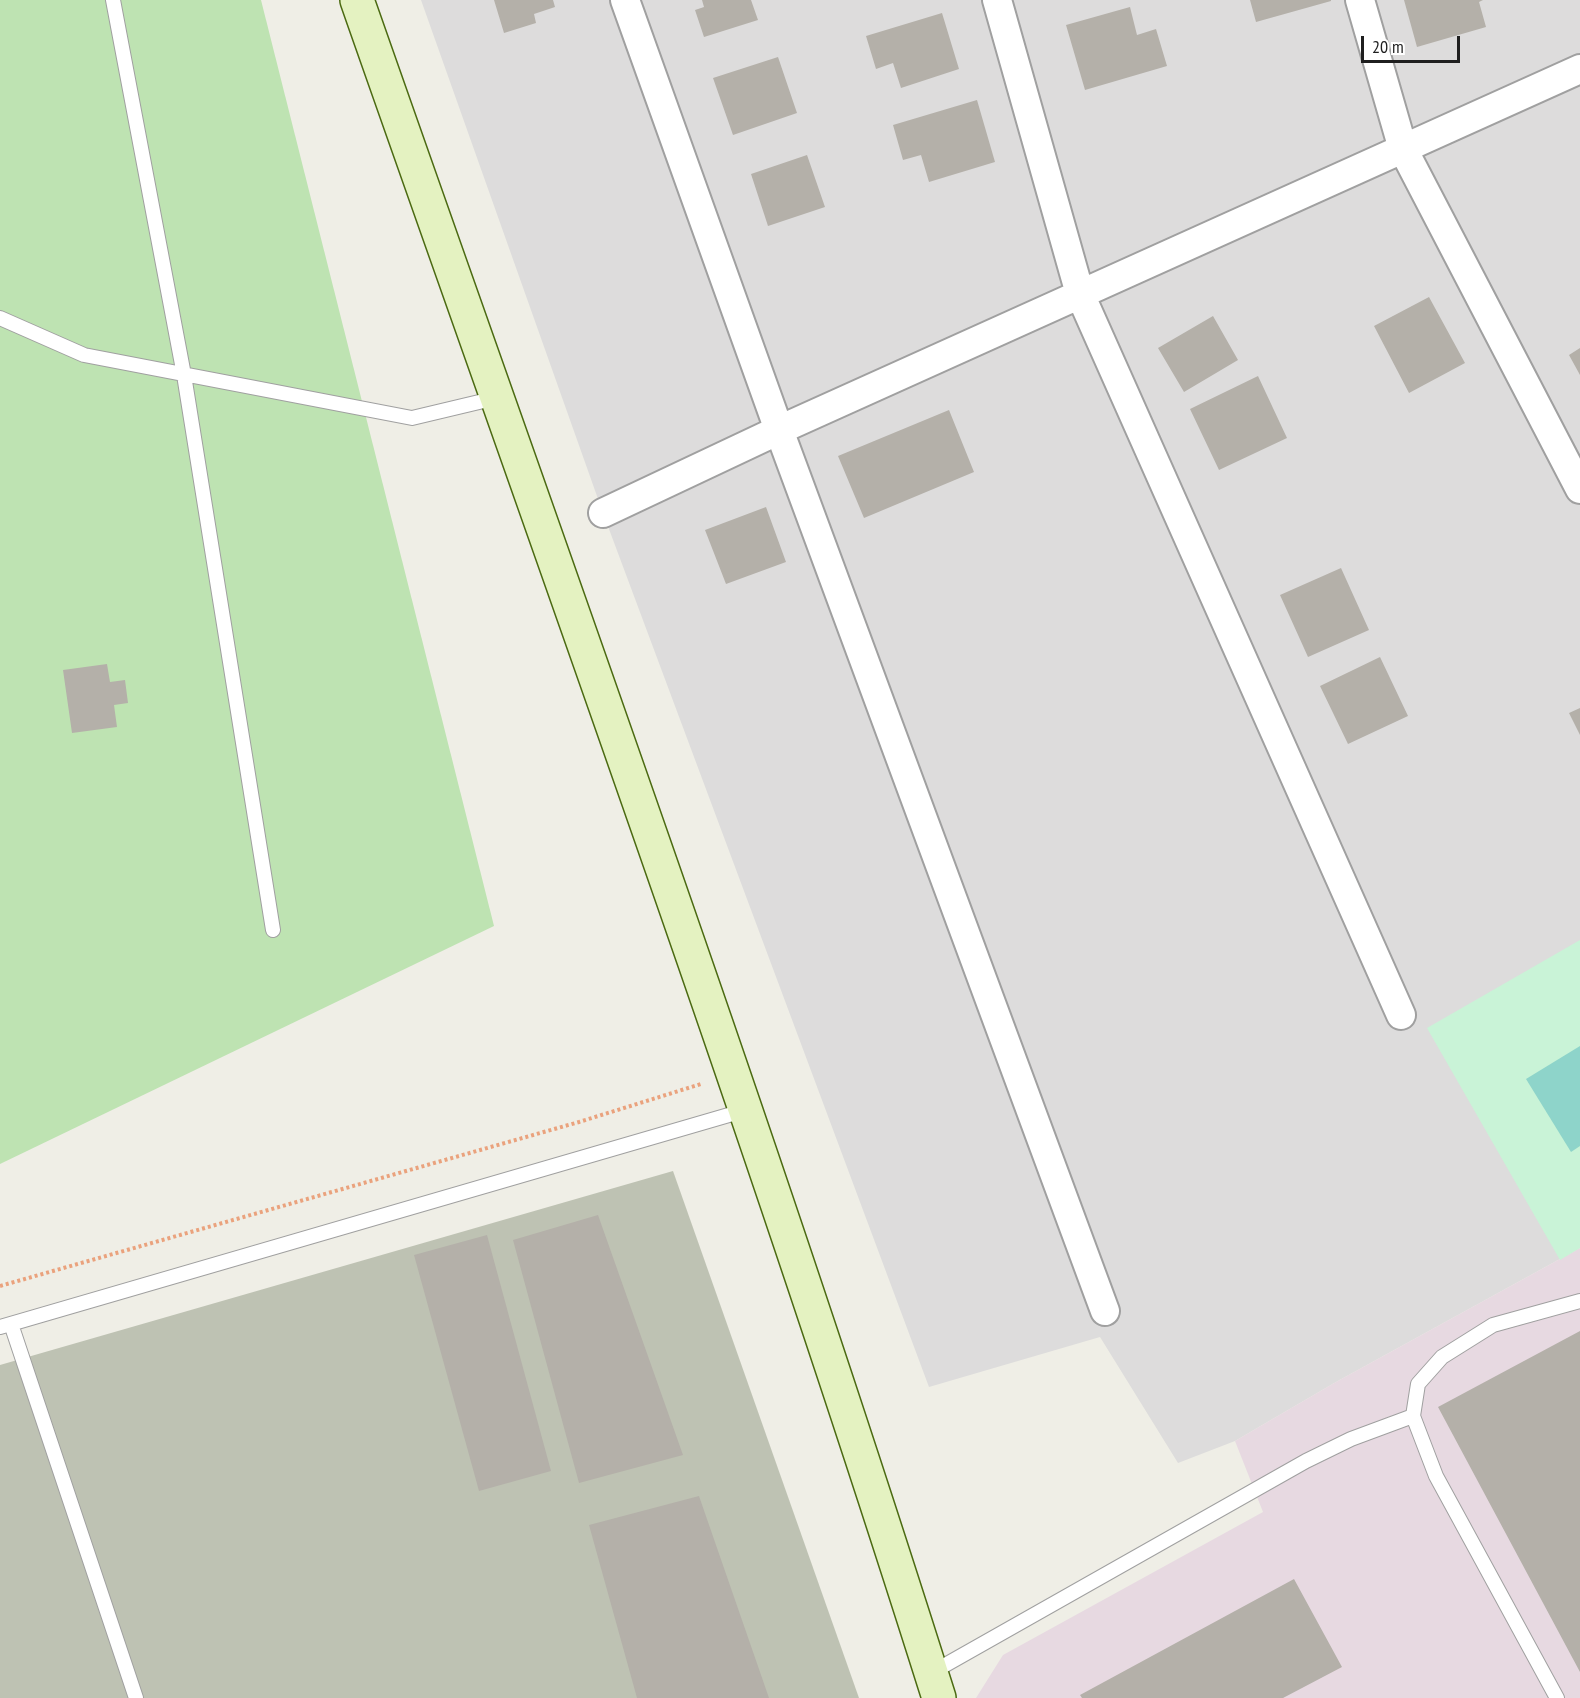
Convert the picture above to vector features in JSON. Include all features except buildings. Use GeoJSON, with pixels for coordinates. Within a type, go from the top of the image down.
{"type":"FeatureCollection","features":[{"type":"Feature","properties":{"kind":"street"},"geometry":{"type":"LineString","coordinates":[[357,0],[734,1074],[854,1429],[935,1685]]}},
{"type":"Feature","properties":{"kind":"street"},"geometry":{"type":"LineString","coordinates":[[626,0],[778,430],[1105,1311]]}},
{"type":"Feature","properties":{"kind":"street"},"geometry":{"type":"LineString","coordinates":[[997,0],[1080,294],[1401,1015]]}},
{"type":"Feature","properties":{"kind":"street"},"geometry":{"type":"LineString","coordinates":[[1360,0],[1403,149],[1580,489]]}},
{"type":"Feature","properties":{"kind":"street"},"geometry":{"type":"LineString","coordinates":[[603,513],[778,430],[1580,69]]}},
{"type":"Feature","properties":{"kind":"lane"},"geometry":{"type":"LineString","coordinates":[[113,0],[184,375],[273,930]]}},
{"type":"Feature","properties":{"kind":"lane"},"geometry":{"type":"LineString","coordinates":[[0,318],[84,355],[412,418],[496,398]]}},
{"type":"Feature","properties":{"kind":"lane"},"geometry":{"type":"LineString","coordinates":[[136,1698],[5,1326],[746,1110]]}},
{"type":"Feature","properties":{"kind":"lane"},"geometry":{"type":"LineString","coordinates":[[1557,1698],[1436,1476],[1413,1416],[1418,1384],[1442,1357],[1493,1324],[1580,1301]]}},
{"type":"Feature","properties":{"kind":"lane"},"geometry":{"type":"LineString","coordinates":[[935,1685],[1306,1461],[1350,1439],[1413,1416]]}},
{"type":"Feature","properties":{"kind":"path"},"geometry":{"type":"LineString","coordinates":[[0,1286],[579,1122],[734,1074]]}},
{"type":"Feature","properties":{"kind":"shaded area"},"geometry":{"type":"Polygon","coordinates":[[[421,0],[1580,0],[1580,1248],[1336,1382],[1235,1441],[1178,1463],[1100,1337],[929,1387],[603,513],[421,0]]]}},
{"type":"Feature","properties":{"kind":"shaded area"},"geometry":{"type":"Polygon","coordinates":[[[1580,1046],[1580,1146],[1571,1152],[1526,1079],[1580,1046]]]}},
{"type":"Feature","properties":{"kind":"shaded area"},"geometry":{"type":"Polygon","coordinates":[[[673,1171],[859,1698],[0,1698],[0,1365],[673,1171]]]}},
{"type":"Feature","properties":{"kind":"shaded area"},"geometry":{"type":"Polygon","coordinates":[[[1580,1248],[1580,1698],[976,1698],[1003,1655],[1263,1512],[1235,1441],[1336,1382],[1580,1248]]]}},
{"type":"Feature","properties":{"kind":"green space"},"geometry":{"type":"Polygon","coordinates":[[[0,0],[261,0],[494,926],[0,1164],[0,0]]]}},
{"type":"Feature","properties":{"kind":"green space"},"geometry":{"type":"Polygon","coordinates":[[[1580,940],[1580,1248],[1560,1260],[1427,1028],[1580,940]]]}}]}
